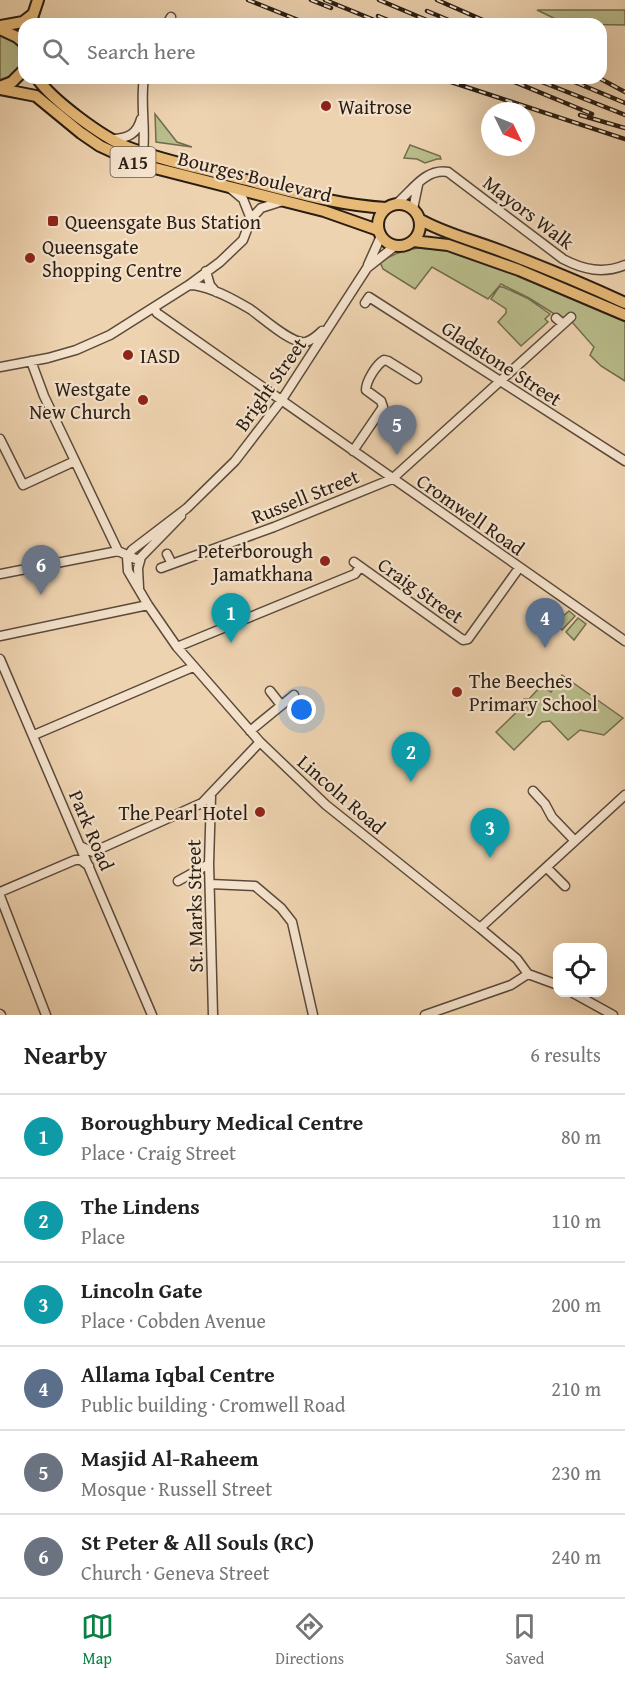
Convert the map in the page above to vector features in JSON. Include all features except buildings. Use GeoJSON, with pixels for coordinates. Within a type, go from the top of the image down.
{"type":"FeatureCollection","features":[{"type":"Feature","properties":{"kind":"main road"},"geometry":{"type":"LineString","coordinates":[[31,18],[38,0]]}},
{"type":"Feature","properties":{"kind":"main road"},"geometry":{"type":"LineString","coordinates":[[0,28],[18,23]]}},
{"type":"Feature","properties":{"kind":"main road"},"geometry":{"type":"LineString","coordinates":[[0,28],[18,38]]}},
{"type":"Feature","properties":{"kind":"main road"},"geometry":{"type":"LineString","coordinates":[[0,88],[18,76]]}},
{"type":"Feature","properties":{"kind":"main road","name":"Bourges Boulevard"},"geometry":{"type":"LineString","coordinates":[[42,84],[82,120],[125,146],[186,165],[350,205],[391,206]]}},
{"type":"Feature","properties":{"kind":"main road","name":"Bourges Boulevard"},"geometry":{"type":"LineString","coordinates":[[0,88],[36,96],[81,133],[124,158],[231,189],[324,211],[380,233]]}},
{"type":"Feature","properties":{"kind":"main road"},"geometry":{"type":"LineString","coordinates":[[380,233],[379,218],[391,206]]}},
{"type":"Feature","properties":{"kind":"main road","name":"A15"},"geometry":{"type":"LineString","coordinates":[[391,206],[408,206],[413,209]]}},
{"type":"Feature","properties":{"kind":"main road"},"geometry":{"type":"LineString","coordinates":[[396,246],[412,241],[419,231],[419,219],[413,209]]}},
{"type":"Feature","properties":{"kind":"main road"},"geometry":{"type":"LineString","coordinates":[[419,219],[450,234],[571,278],[625,303]]}},
{"type":"Feature","properties":{"kind":"main road","name":"A15"},"geometry":{"type":"LineString","coordinates":[[380,233],[385,241],[396,246]]}},
{"type":"Feature","properties":{"kind":"main road"},"geometry":{"type":"LineString","coordinates":[[412,241],[448,245],[519,270],[625,315]]}},
{"type":"Feature","properties":{"kind":"street"},"geometry":{"type":"LineString","coordinates":[[124,158],[132,158],[143,152],[144,84]]}},
{"type":"Feature","properties":{"kind":"street"},"geometry":{"type":"LineString","coordinates":[[114,139],[125,138],[133,134],[142,116]]}},
{"type":"Feature","properties":{"kind":"street","name":"Mayors Walk"},"geometry":{"type":"LineString","coordinates":[[391,206],[428,174],[448,172],[569,262],[599,271],[625,265]]}},
{"type":"Feature","properties":{"kind":"street"},"geometry":{"type":"LineString","coordinates":[[413,209],[419,181]]}},
{"type":"Feature","properties":{"kind":"street"},"geometry":{"type":"LineString","coordinates":[[231,189],[243,199],[251,219]]}},
{"type":"Feature","properties":{"kind":"street"},"geometry":{"type":"LineString","coordinates":[[0,367],[76,350],[97,342],[189,285],[243,240],[248,232],[251,219],[261,208],[283,201]]}},
{"type":"Feature","properties":{"kind":"street","name":"Bright Street"},"geometry":{"type":"LineString","coordinates":[[130,553],[187,508],[240,455],[281,401],[367,268],[380,233]]}},
{"type":"Feature","properties":{"kind":"street","name":"Bright Street"},"geometry":{"type":"LineString","coordinates":[[367,268],[396,246]]}},
{"type":"Feature","properties":{"kind":"street"},"geometry":{"type":"LineString","coordinates":[[206,271],[210,285],[216,293]]}},
{"type":"Feature","properties":{"kind":"street"},"geometry":{"type":"LineString","coordinates":[[189,285],[201,286],[248,308],[293,340],[306,342],[318,336],[333,320]]}},
{"type":"Feature","properties":{"kind":"street","name":"Gladstone Street"},"geometry":{"type":"LineString","coordinates":[[365,303],[369,297],[625,460]]}},
{"type":"Feature","properties":{"kind":"street","name":"Cromwell Road"},"geometry":{"type":"LineString","coordinates":[[154,308],[157,313],[281,401],[625,641]]}},
{"type":"Feature","properties":{"kind":"street","name":"Russell Street"},"geometry":{"type":"LineString","coordinates":[[161,568],[274,527],[392,479],[499,381],[560,321],[571,317]]}},
{"type":"Feature","properties":{"kind":"street"},"geometry":{"type":"LineString","coordinates":[[353,451],[384,407],[381,401],[366,390],[366,385],[380,362],[384,360],[417,379]]}},
{"type":"Feature","properties":{"kind":"street"},"geometry":{"type":"LineString","coordinates":[[31,361],[44,396],[118,550]]}},
{"type":"Feature","properties":{"kind":"street"},"geometry":{"type":"LineString","coordinates":[[0,439],[23,484],[75,461]]}},
{"type":"Feature","properties":{"kind":"street","name":"Bright Street"},"geometry":{"type":"LineString","coordinates":[[141,558],[174,525],[187,508]]}},
{"type":"Feature","properties":{"kind":"street"},"geometry":{"type":"LineString","coordinates":[[112,536],[130,553]]}},
{"type":"Feature","properties":{"kind":"street"},"geometry":{"type":"LineString","coordinates":[[0,574],[118,550],[141,558],[139,590]]}},
{"type":"Feature","properties":{"kind":"street","name":"Lincoln Road"},"geometry":{"type":"LineString","coordinates":[[130,553],[128,571],[148,605],[193,667],[260,742],[326,805],[480,928],[516,959],[528,974],[553,983]]}},
{"type":"Feature","properties":{"kind":"street"},"geometry":{"type":"LineString","coordinates":[[167,554],[172,564]]}},
{"type":"Feature","properties":{"kind":"street","name":"Craig Street"},"geometry":{"type":"LineString","coordinates":[[177,647],[355,574],[357,564],[463,640],[468,639],[519,568]]}},
{"type":"Feature","properties":{"kind":"street"},"geometry":{"type":"LineString","coordinates":[[0,636],[148,605]]}},
{"type":"Feature","properties":{"kind":"street","name":"Park Road"},"geometry":{"type":"LineString","coordinates":[[0,659],[152,1015]]}},
{"type":"Feature","properties":{"kind":"street"},"geometry":{"type":"LineString","coordinates":[[34,735],[193,667]]}},
{"type":"Feature","properties":{"kind":"street"},"geometry":{"type":"LineString","coordinates":[[270,692],[282,705]]}},
{"type":"Feature","properties":{"kind":"street"},"geometry":{"type":"LineString","coordinates":[[250,731],[294,695]]}},
{"type":"Feature","properties":{"kind":"street"},"geometry":{"type":"LineString","coordinates":[[82,847],[86,851],[93,852],[194,808],[211,796],[260,742]]}},
{"type":"Feature","properties":{"kind":"street"},"geometry":{"type":"LineString","coordinates":[[533,791],[545,804],[552,817],[575,841]]}},
{"type":"Feature","properties":{"kind":"street"},"geometry":{"type":"LineString","coordinates":[[480,928],[625,795]]}},
{"type":"Feature","properties":{"kind":"street","name":"St. Marks Street"},"geometry":{"type":"LineString","coordinates":[[211,796],[209,864],[213,1015]]}},
{"type":"Feature","properties":{"kind":"street"},"geometry":{"type":"LineString","coordinates":[[90,866],[90,857],[93,852]]}},
{"type":"Feature","properties":{"kind":"street"},"geometry":{"type":"LineString","coordinates":[[46,1015],[0,894],[75,860],[81,860],[90,866]]}},
{"type":"Feature","properties":{"kind":"street"},"geometry":{"type":"LineString","coordinates":[[178,881],[209,864]]}},
{"type":"Feature","properties":{"kind":"street"},"geometry":{"type":"LineString","coordinates":[[547,868],[565,886]]}},
{"type":"Feature","properties":{"kind":"street"},"geometry":{"type":"LineString","coordinates":[[210,884],[255,886],[281,908],[292,922],[313,1015]]}},
{"type":"Feature","properties":{"kind":"street"},"geometry":{"type":"LineString","coordinates":[[425,1015],[511,985],[528,974]]}},
{"type":"Feature","properties":{"kind":"street"},"geometry":{"type":"LineString","coordinates":[[580,997],[613,1015]]}},
{"type":"Feature","properties":{"kind":"green space"},"geometry":{"type":"Polygon","coordinates":[[[537,10],[625,10],[625,25],[607,25],[607,18],[554,18],[537,10]]]}},
{"type":"Feature","properties":{"kind":"green space"},"geometry":{"type":"Polygon","coordinates":[[[0,35],[18,44],[18,68],[9,77],[0,79],[0,35]]]}},
{"type":"Feature","properties":{"kind":"green space"},"geometry":{"type":"Polygon","coordinates":[[[155,114],[177,142],[192,147],[156,142],[155,114]]]}},
{"type":"Feature","properties":{"kind":"green space"},"geometry":{"type":"Polygon","coordinates":[[[410,145],[440,156],[441,159],[425,163],[417,159],[404,158],[410,145]]]}},
{"type":"Feature","properties":{"kind":"green space"},"geometry":{"type":"Polygon","coordinates":[[[418,248],[452,251],[518,274],[625,320],[625,381],[601,366],[590,355],[594,347],[572,322],[501,284],[488,299],[432,267],[415,289],[383,269],[380,262],[399,253],[418,248]]]}},
{"type":"Feature","properties":{"kind":"green space"},"geometry":{"type":"Polygon","coordinates":[[[499,287],[527,298],[550,314],[545,319],[548,322],[521,346],[498,322],[506,313],[506,309],[491,299],[499,287]]]}},
{"type":"Feature","properties":{"kind":"green space"},"geometry":{"type":"Polygon","coordinates":[[[569,611],[575,616],[562,630],[555,623],[569,611]]]}},
{"type":"Feature","properties":{"kind":"green space"},"geometry":{"type":"Polygon","coordinates":[[[578,618],[586,624],[574,640],[566,632],[578,618]]]}},
{"type":"Feature","properties":{"kind":"green space"},"geometry":{"type":"Polygon","coordinates":[[[562,675],[623,718],[604,735],[580,730],[568,740],[550,721],[542,722],[514,750],[496,732],[525,704],[524,699],[529,699],[541,686],[551,692],[562,675]]]}},
{"type":"Feature","properties":{"kind":"railway"},"geometry":{"type":"LineString","coordinates":[[248,0],[293,18]]}},
{"type":"Feature","properties":{"kind":"railway"},"geometry":{"type":"LineString","coordinates":[[311,0],[331,8]]}},
{"type":"Feature","properties":{"kind":"railway"},"geometry":{"type":"LineString","coordinates":[[325,0],[369,18]]}},
{"type":"Feature","properties":{"kind":"railway"},"geometry":{"type":"LineString","coordinates":[[379,0],[422,18]]}},
{"type":"Feature","properties":{"kind":"railway"},"geometry":{"type":"LineString","coordinates":[[437,0],[478,18]]}},
{"type":"Feature","properties":{"kind":"railway"},"geometry":{"type":"LineString","coordinates":[[427,11],[444,18]]}},
{"type":"Feature","properties":{"kind":"railway"},"geometry":{"type":"LineString","coordinates":[[378,16],[383,18]]}},
{"type":"Feature","properties":{"kind":"railway"},"geometry":{"type":"LineString","coordinates":[[607,82],[625,92]]}},
{"type":"Feature","properties":{"kind":"railway"},"geometry":{"type":"LineString","coordinates":[[457,84],[625,139]]}},
{"type":"Feature","properties":{"kind":"railway"},"geometry":{"type":"LineString","coordinates":[[520,84],[592,114]]}},
{"type":"Feature","properties":{"kind":"railway"},"geometry":{"type":"LineString","coordinates":[[547,84],[625,115]]}},
{"type":"Feature","properties":{"kind":"railway"},"geometry":{"type":"LineString","coordinates":[[579,84],[625,103]]}},
{"type":"Feature","properties":{"kind":"railway"},"geometry":{"type":"LineString","coordinates":[[580,115],[625,128]]}},
{"type":"Feature","properties":{"kind":"place","name":"Waitrose"},"geometry":{"type":"Point","coordinates":[326,106]}},
{"type":"Feature","properties":{"kind":"place","name":"Queensgate Bus Station"},"geometry":{"type":"Point","coordinates":[53,221]}},
{"type":"Feature","properties":{"kind":"place","name":"Queensgate Shopping Centre"},"geometry":{"type":"Point","coordinates":[30,258]}},
{"type":"Feature","properties":{"kind":"place","name":"IASD"},"geometry":{"type":"Point","coordinates":[128,355]}},
{"type":"Feature","properties":{"kind":"place","name":"Westgate New Church"},"geometry":{"type":"Point","coordinates":[143,400]}},
{"type":"Feature","properties":{"kind":"place","name":"Masjid Al-Raheem"},"geometry":{"type":"Point","coordinates":[397,455]}},
{"type":"Feature","properties":{"kind":"place","name":"Peterborough Jamatkhana"},"geometry":{"type":"Point","coordinates":[325,561]}},
{"type":"Feature","properties":{"kind":"place","name":"St Peter & All Souls (RC)"},"geometry":{"type":"Point","coordinates":[41,595]}},
{"type":"Feature","properties":{"kind":"place","name":"Boroughbury Medical Centre"},"geometry":{"type":"Point","coordinates":[231,643]}},
{"type":"Feature","properties":{"kind":"place","name":"Allama Iqbal Centre"},"geometry":{"type":"Point","coordinates":[545,648]}},
{"type":"Feature","properties":{"kind":"place","name":"The Beeches Primary School"},"geometry":{"type":"Point","coordinates":[457,692]}},
{"type":"Feature","properties":{"kind":"place","name":"The Lindens"},"geometry":{"type":"Point","coordinates":[411,782]}},
{"type":"Feature","properties":{"kind":"place","name":"The Pearl Hotel"},"geometry":{"type":"Point","coordinates":[260,812]}},
{"type":"Feature","properties":{"kind":"place","name":"Lincoln Gate"},"geometry":{"type":"Point","coordinates":[490,858]}}]}
